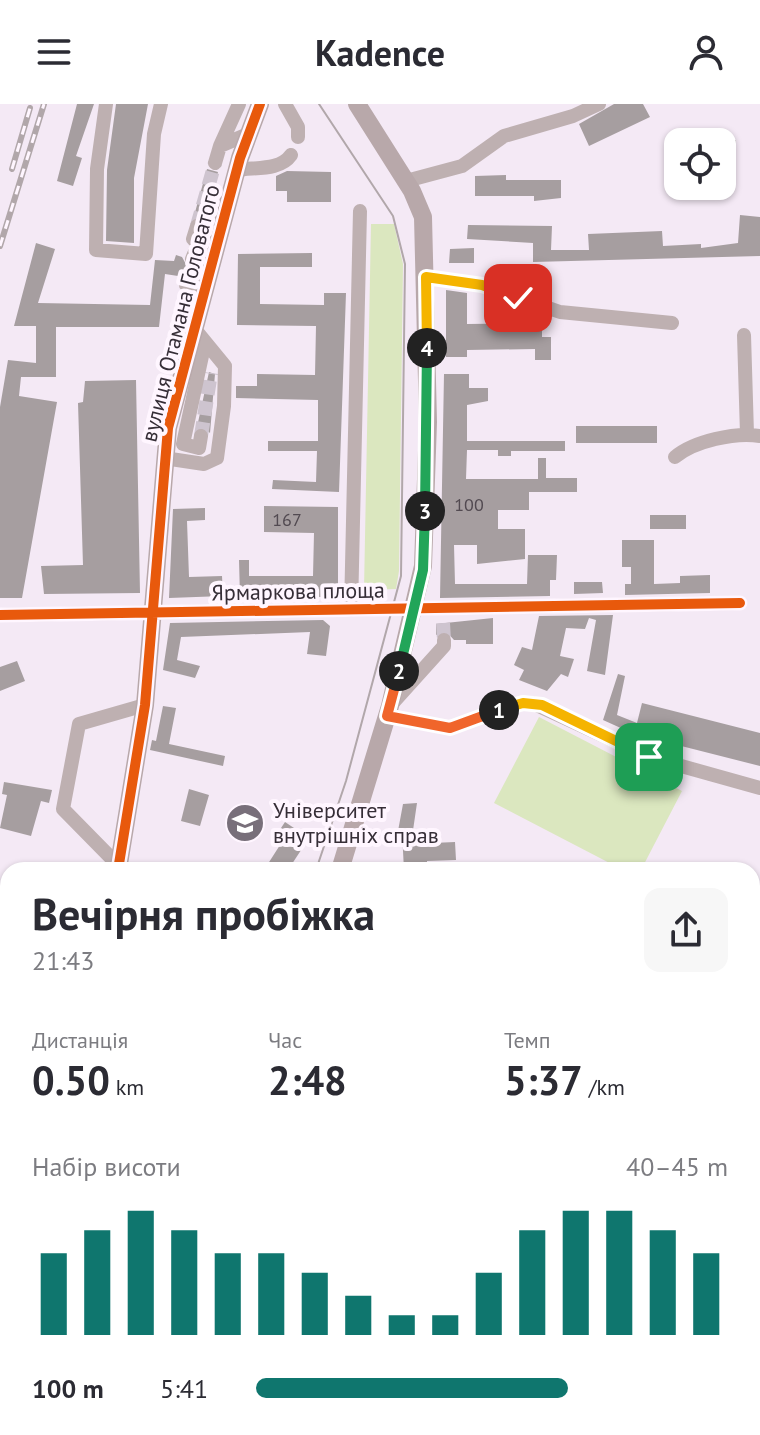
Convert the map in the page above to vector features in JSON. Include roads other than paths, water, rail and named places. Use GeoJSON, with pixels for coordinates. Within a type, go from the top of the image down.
{"type":"FeatureCollection","features":[{"type":"Feature","properties":{"kind":"main road","name":"вулиця Отамана Головатого"},"geometry":{"type":"LineString","coordinates":[[119,862],[145,705],[168,428],[204,341],[201,299],[237,170],[260,104]]}},
{"type":"Feature","properties":{"kind":"main road"},"geometry":{"type":"LineString","coordinates":[[342,862],[388,711],[423,566],[428,422],[423,217],[406,181],[357,104]]}},
{"type":"Feature","properties":{"kind":"street"},"geometry":{"type":"LineString","coordinates":[[106,104],[97,169],[96,250],[146,254],[154,134],[161,104]]}},
{"type":"Feature","properties":{"kind":"street"},"geometry":{"type":"LineString","coordinates":[[215,163],[239,104]]}},
{"type":"Feature","properties":{"kind":"street"},"geometry":{"type":"LineString","coordinates":[[285,104],[298,127],[298,137]]}},
{"type":"Feature","properties":{"kind":"street"},"geometry":{"type":"LineString","coordinates":[[406,181],[462,166],[504,136],[573,116],[599,104]]}},
{"type":"Feature","properties":{"kind":"street"},"geometry":{"type":"LineString","coordinates":[[220,146],[248,134]]}},
{"type":"Feature","properties":{"kind":"street"},"geometry":{"type":"LineString","coordinates":[[237,170],[285,163],[291,155]]}},
{"type":"Feature","properties":{"kind":"street"},"geometry":{"type":"LineString","coordinates":[[351,610],[360,211]]}},
{"type":"Feature","properties":{"kind":"street"},"geometry":{"type":"LineString","coordinates":[[197,226],[193,239],[214,255]]}},
{"type":"Feature","properties":{"kind":"street"},"geometry":{"type":"LineString","coordinates":[[192,259],[194,254],[214,255]]}},
{"type":"Feature","properties":{"kind":"street"},"geometry":{"type":"LineString","coordinates":[[426,277],[496,289],[560,312],[672,323]]}},
{"type":"Feature","properties":{"kind":"street"},"geometry":{"type":"LineString","coordinates":[[188,278],[186,285],[201,299]]}},
{"type":"Feature","properties":{"kind":"street"},"geometry":{"type":"LineString","coordinates":[[675,457],[685,449],[754,435],[744,335]]}},
{"type":"Feature","properties":{"kind":"street"},"geometry":{"type":"LineString","coordinates":[[204,341],[211,373]]}},
{"type":"Feature","properties":{"kind":"street"},"geometry":{"type":"LineString","coordinates":[[201,436],[199,448],[183,444],[204,341]]}},
{"type":"Feature","properties":{"kind":"street"},"geometry":{"type":"LineString","coordinates":[[164,458],[204,464],[217,458],[224,406],[225,366],[204,341]]}},
{"type":"Feature","properties":{"kind":"street"},"geometry":{"type":"LineString","coordinates":[[185,461],[188,445]]}},
{"type":"Feature","properties":{"kind":"street","name":"Ярмаркова площа"},"geometry":{"type":"LineString","coordinates":[[0,615],[414,609],[443,616],[740,603]]}},
{"type":"Feature","properties":{"kind":"street"},"geometry":{"type":"LineString","coordinates":[[444,640],[444,646],[388,711],[450,728],[512,705],[532,703],[649,757],[760,788]]}},
{"type":"Feature","properties":{"kind":"street"},"geometry":{"type":"LineString","coordinates":[[112,862],[63,809],[79,724],[145,705]]}},
{"type":"Feature","properties":{"kind":"tunnel"},"geometry":{"type":"LineString","coordinates":[[197,226],[215,163]]}},
{"type":"Feature","properties":{"kind":"tunnel"},"geometry":{"type":"LineString","coordinates":[[201,436],[211,373]]}},
{"type":"Feature","properties":{"kind":"tunnel"},"geometry":{"type":"LineString","coordinates":[[443,623],[444,640]]}},
{"type":"Feature","properties":{"kind":"tram line"},"geometry":{"type":"LineString","coordinates":[[319,104],[393,216],[405,264],[401,576],[346,781],[319,862]]}},
{"type":"Feature","properties":{"kind":"railway"},"geometry":{"type":"LineString","coordinates":[[0,246],[44,104]]}},
{"type":"Feature","properties":{"kind":"railway"},"geometry":{"type":"LineString","coordinates":[[12,169],[30,108]]}},
{"type":"Feature","properties":{"kind":"place","name":"Університет внутрішніх справ"},"geometry":{"type":"Point","coordinates":[245,823]}}]}
